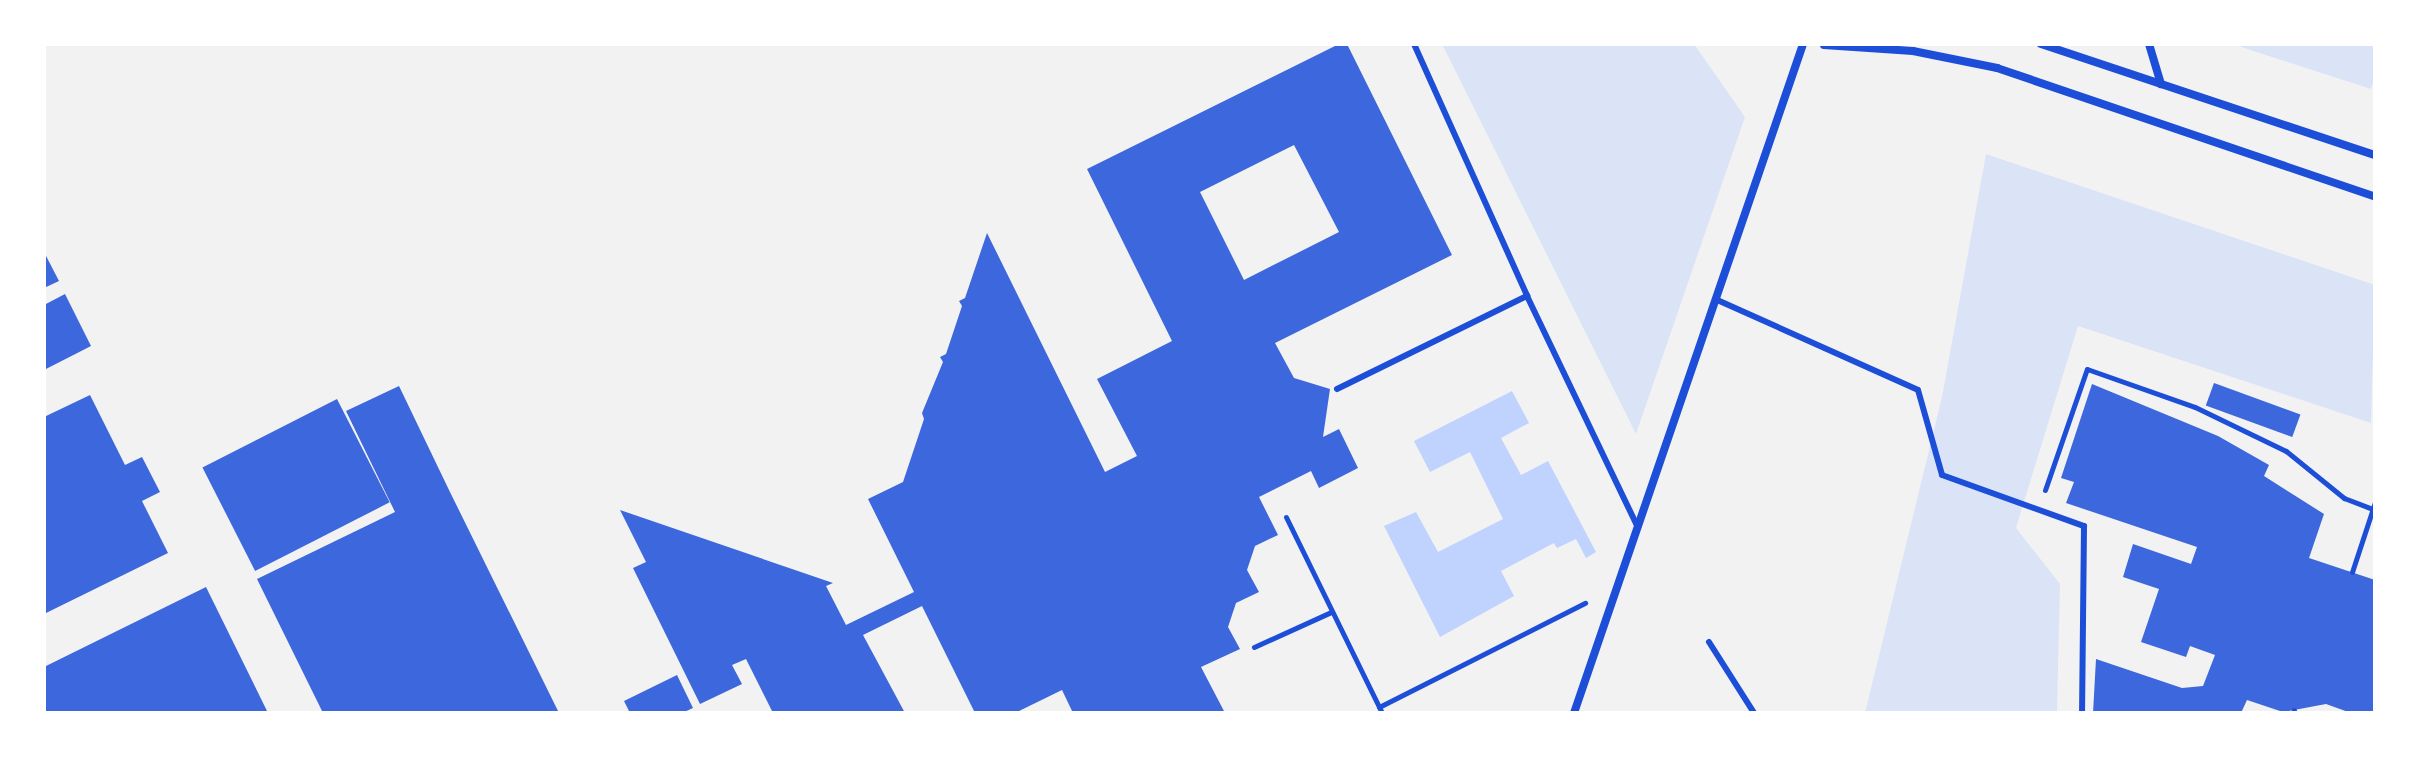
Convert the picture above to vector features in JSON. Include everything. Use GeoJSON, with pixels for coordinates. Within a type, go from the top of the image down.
{"type":"FeatureCollection","features":[{"type":"Feature","properties":{"kind":"street"},"geometry":{"type":"LineString","coordinates":[[1574,713],[1805,44],[1913,51],[1997,68],[2375,197]]}},
{"type":"Feature","properties":{"kind":"street"},"geometry":{"type":"LineString","coordinates":[[2041,44],[2375,155]]}},
{"type":"Feature","properties":{"kind":"street"},"geometry":{"type":"LineString","coordinates":[[2149,44],[2161,84]]}},
{"type":"Feature","properties":{"kind":"lane"},"geometry":{"type":"LineString","coordinates":[[1414,44],[1527,296],[1638,528]]}},
{"type":"Feature","properties":{"kind":"lane"},"geometry":{"type":"LineString","coordinates":[[1337,389],[1527,296]]}},
{"type":"Feature","properties":{"kind":"lane"},"geometry":{"type":"LineString","coordinates":[[1715,299],[1918,390],[1942,475],[2084,526],[2082,713]]}},
{"type":"Feature","properties":{"kind":"lane"},"geometry":{"type":"LineString","coordinates":[[1709,642],[1754,713]]}},
{"type":"Feature","properties":{"kind":"path"},"geometry":{"type":"LineString","coordinates":[[2038,510],[2087,369],[2195,407],[2286,451],[2344,498],[2374,506],[2372,520],[2352,572]]}},
{"type":"Feature","properties":{"kind":"path"},"geometry":{"type":"LineString","coordinates":[[1286,517],[1381,710],[1586,603]]}},
{"type":"Feature","properties":{"kind":"path"},"geometry":{"type":"LineString","coordinates":[[1254,647],[1331,612]]}},
{"type":"Feature","properties":{"kind":"shaded area"},"geometry":{"type":"Polygon","coordinates":[[[1442,44],[1694,44],[1745,117],[1636,434],[1442,44]]]}},
{"type":"Feature","properties":{"kind":"shaded area"},"geometry":{"type":"Polygon","coordinates":[[[2232,44],[2375,44],[2375,77],[2371,89],[2232,44]]]}},
{"type":"Feature","properties":{"kind":"shaded area"},"geometry":{"type":"Polygon","coordinates":[[[1986,154],[2375,285],[2371,423],[2078,326],[2016,528],[2060,584],[2057,713],[1865,713],[1942,397],[1986,154]]]}},
{"type":"Feature","properties":{"kind":"water"},"geometry":{"type":"Polygon","coordinates":[[[1512,391],[1529,423],[1501,438],[1521,475],[1548,461],[1596,552],[1586,558],[1576,539],[1557,548],[1554,543],[1501,571],[1514,596],[1440,637],[1384,526],[1416,512],[1438,552],[1503,519],[1470,452],[1430,472],[1414,441],[1512,391]]]}},
{"type":"Feature","properties":{"kind":"building"},"geometry":{"type":"Polygon","coordinates":[[[1339,44],[1347,44],[1452,255],[1275,343],[1294,378],[1330,389],[1323,437],[1339,429],[1358,468],[1319,488],[1311,471],[1259,497],[1278,535],[1255,546],[1247,570],[1259,592],[1236,603],[1228,627],[1240,649],[1201,667],[1225,713],[1073,713],[1062,690],[1015,713],[975,713],[922,606],[863,635],[905,713],[773,713],[746,659],[732,665],[742,684],[700,704],[633,568],[646,562],[620,510],[833,583],[826,586],[846,625],[914,592],[868,499],[903,482],[924,419],[922,413],[943,362],[940,357],[946,354],[962,306],[959,301],[965,298],[987,233],[1105,472],[1137,456],[1097,379],[1172,341],[1087,169],[1339,44]],[[1294,145],[1200,192],[1244,280],[1339,232],[1294,145]]]}},
{"type":"Feature","properties":{"kind":"building"},"geometry":{"type":"Polygon","coordinates":[[[44,252],[59,281],[44,288],[44,252]]]}},
{"type":"Feature","properties":{"kind":"building"},"geometry":{"type":"Polygon","coordinates":[[[65,294],[91,346],[44,370],[44,305],[65,294]]]}},
{"type":"Feature","properties":{"kind":"building"},"geometry":{"type":"Polygon","coordinates":[[[2214,383],[2300,414],[2292,437],[2206,406],[2214,383]]]}},
{"type":"Feature","properties":{"kind":"building"},"geometry":{"type":"Polygon","coordinates":[[[2092,384],[2218,436],[2269,465],[2264,476],[2324,514],[2309,558],[2375,580],[2375,713],[2351,713],[2326,704],[2283,712],[2247,700],[2241,713],[2093,713],[2096,659],[2182,688],[2203,686],[2215,655],[2190,646],[2186,657],[2141,642],[2159,589],[2123,577],[2133,544],[2191,564],[2197,547],[2066,503],[2074,482],[2061,478],[2092,384]]]}},
{"type":"Feature","properties":{"kind":"building"},"geometry":{"type":"Polygon","coordinates":[[[399,386],[559,713],[323,713],[257,579],[395,512],[346,411],[399,386]]]}},
{"type":"Feature","properties":{"kind":"building"},"geometry":{"type":"Polygon","coordinates":[[[90,395],[125,465],[142,457],[160,492],[142,501],[168,553],[44,614],[44,417],[90,395]]]}},
{"type":"Feature","properties":{"kind":"building"},"geometry":{"type":"Polygon","coordinates":[[[337,399],[390,502],[255,571],[202,468],[337,399]]]}},
{"type":"Feature","properties":{"kind":"building"},"geometry":{"type":"Polygon","coordinates":[[[206,587],[268,713],[44,713],[44,667],[206,587]]]}},
{"type":"Feature","properties":{"kind":"building"},"geometry":{"type":"Polygon","coordinates":[[[677,675],[693,708],[682,713],[630,713],[624,701],[677,675]]]}}]}
